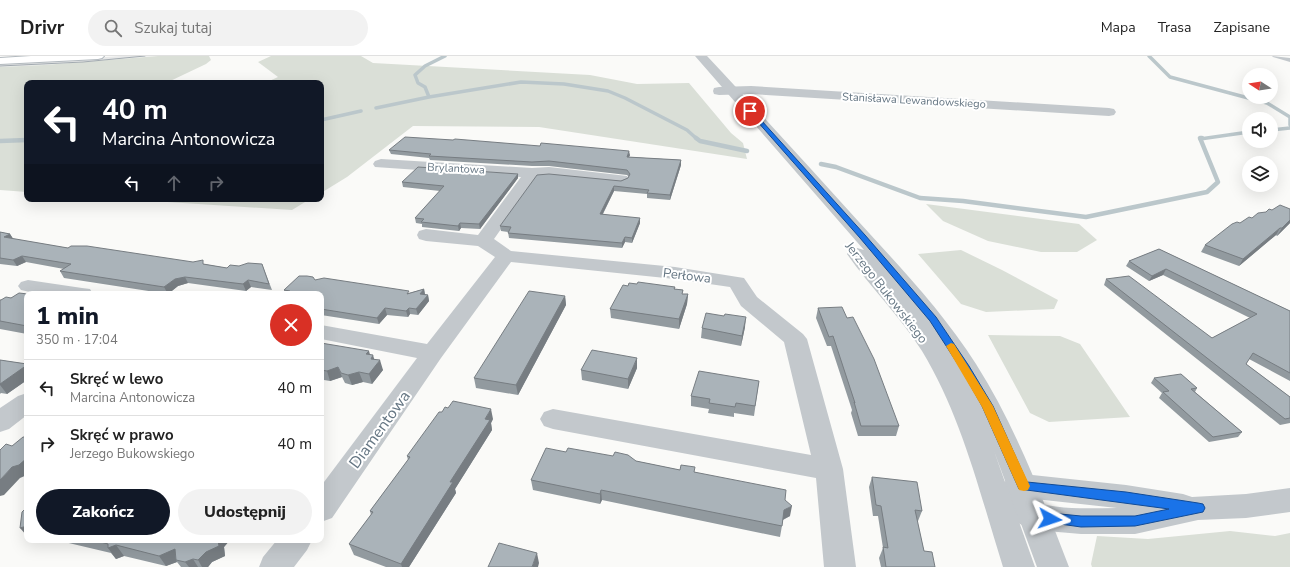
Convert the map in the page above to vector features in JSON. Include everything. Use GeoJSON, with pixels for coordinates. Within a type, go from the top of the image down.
{"type":"FeatureCollection","features":[{"type":"Feature","properties":{"kind":"main road"},"geometry":{"type":"LineString","coordinates":[[0,61],[98,56]]}},
{"type":"Feature","properties":{"kind":"street","name":"Jerzego Bukowskiego"},"geometry":{"type":"LineString","coordinates":[[690,56],[726,90],[933,319],[966,368],[988,406],[1010,492],[1020,567]]}},
{"type":"Feature","properties":{"kind":"street","name":"Jerzego Bukowskiego"},"geometry":{"type":"LineString","coordinates":[[701,56],[726,90],[917,326],[940,362],[959,398],[977,443],[1010,492]]}},
{"type":"Feature","properties":{"kind":"street","name":"Stanisława Lewandowskiego"},"geometry":{"type":"LineString","coordinates":[[726,90],[1109,112]]}},
{"type":"Feature","properties":{"kind":"street","name":"Brylantowa"},"geometry":{"type":"LineString","coordinates":[[381,164],[532,173],[549,172],[621,179]]}},
{"type":"Feature","properties":{"kind":"street"},"geometry":{"type":"LineString","coordinates":[[483,241],[532,173]]}},
{"type":"Feature","properties":{"kind":"street","name":"Perłowa"},"geometry":{"type":"LineString","coordinates":[[426,235],[483,241],[506,256],[675,273],[737,282],[749,301],[795,339],[829,469],[840,567]]}},
{"type":"Feature","properties":{"kind":"street","name":"Diamentowa"},"geometry":{"type":"LineString","coordinates":[[324,503],[433,353],[506,256]]}},
{"type":"Feature","properties":{"kind":"street"},"geometry":{"type":"LineString","coordinates":[[28,286],[62,291]]}},
{"type":"Feature","properties":{"kind":"street"},"geometry":{"type":"LineString","coordinates":[[324,333],[433,353]]}},
{"type":"Feature","properties":{"kind":"street"},"geometry":{"type":"LineString","coordinates":[[0,422],[24,404]]}},
{"type":"Feature","properties":{"kind":"street"},"geometry":{"type":"LineString","coordinates":[[553,419],[829,469]]}},
{"type":"Feature","properties":{"kind":"street"},"geometry":{"type":"LineString","coordinates":[[1010,492],[1126,497],[1198,508]]}},
{"type":"Feature","properties":{"kind":"street"},"geometry":{"type":"LineString","coordinates":[[1010,492],[1035,517],[1054,567]]}},
{"type":"Feature","properties":{"kind":"street"},"geometry":{"type":"LineString","coordinates":[[1035,517],[1081,521],[1135,521],[1198,508],[1246,506],[1290,500]]}},
{"type":"Feature","properties":{"kind":"street"},"geometry":{"type":"LineString","coordinates":[[275,567],[294,543]]}},
{"type":"Feature","properties":{"kind":"lane"},"geometry":{"type":"LineString","coordinates":[[1275,56],[1290,60]]}},
{"type":"Feature","properties":{"kind":"shaded area"},"geometry":{"type":"Polygon","coordinates":[[[121,56],[152,56],[0,67],[0,64],[121,56]]]}},
{"type":"Feature","properties":{"kind":"shaded area"},"geometry":{"type":"Polygon","coordinates":[[[158,56],[209,56],[211,60],[206,64],[172,80],[24,80],[24,192],[0,190],[0,67],[158,56]]]}},
{"type":"Feature","properties":{"kind":"shaded area"},"geometry":{"type":"Polygon","coordinates":[[[271,56],[361,56],[373,63],[590,75],[637,84],[689,83],[731,133],[743,143],[747,159],[539,127],[413,126],[347,177],[324,191],[324,80],[272,80],[278,77],[258,62],[271,56]]]}},
{"type":"Feature","properties":{"kind":"shaded area"},"geometry":{"type":"Polygon","coordinates":[[[168,202],[305,202],[292,210],[168,202]]]}},
{"type":"Feature","properties":{"kind":"shaded area"},"geometry":{"type":"Polygon","coordinates":[[[926,204],[1079,224],[1097,240],[1077,252],[1041,252],[988,241],[943,221],[926,204]]]}},
{"type":"Feature","properties":{"kind":"shaded area"},"geometry":{"type":"Polygon","coordinates":[[[961,250],[1058,300],[1054,309],[986,312],[961,304],[918,254],[961,250]]]}},
{"type":"Feature","properties":{"kind":"shaded area"},"geometry":{"type":"Polygon","coordinates":[[[988,335],[1060,336],[1080,344],[1130,417],[1049,422],[1030,413],[988,335]]]}},
{"type":"Feature","properties":{"kind":"shaded area"},"geometry":{"type":"Polygon","coordinates":[[[1230,531],[1275,536],[1290,533],[1290,567],[1092,567],[1091,564],[1097,536],[1148,539],[1230,531]]]}},
{"type":"Feature","properties":{"kind":"building"},"geometry":{"type":"Polygon","coordinates":[[[405,137],[455,139],[540,146],[541,143],[629,151],[627,157],[681,160],[670,195],[647,193],[649,190],[614,186],[600,214],[640,218],[632,238],[625,237],[622,243],[508,233],[511,227],[500,226],[537,175],[549,174],[621,181],[628,178],[630,174],[627,170],[549,161],[532,162],[429,156],[431,154],[389,150],[405,137]]]}},
{"type":"Feature","properties":{"kind":"building"},"geometry":{"type":"Polygon","coordinates":[[[418,167],[518,174],[479,224],[460,223],[458,226],[421,222],[424,219],[415,218],[444,186],[402,182],[418,167]]]}},
{"type":"Feature","properties":{"kind":"building"},"geometry":{"type":"Polygon","coordinates":[[[1280,205],[1290,209],[1290,220],[1243,259],[1205,245],[1232,224],[1237,222],[1240,223],[1249,217],[1252,218],[1258,213],[1266,212],[1269,209],[1272,210],[1280,205]]]}},
{"type":"Feature","properties":{"kind":"building"},"geometry":{"type":"Polygon","coordinates":[[[0,232],[10,234],[4,237],[68,248],[71,246],[87,246],[193,262],[203,260],[203,264],[227,268],[230,265],[239,266],[248,263],[262,264],[269,284],[248,280],[243,284],[185,277],[175,279],[164,287],[60,271],[71,264],[22,256],[13,260],[0,258],[0,232]]]}},
{"type":"Feature","properties":{"kind":"building"},"geometry":{"type":"Polygon","coordinates":[[[1159,249],[1290,311],[1290,373],[1253,353],[1246,364],[1290,397],[1290,418],[1285,419],[1106,279],[1129,276],[1212,338],[1257,314],[1166,269],[1152,276],[1129,261],[1159,249]]]}},
{"type":"Feature","properties":{"kind":"building"},"geometry":{"type":"Polygon","coordinates":[[[299,276],[307,276],[313,277],[315,280],[324,278],[409,291],[407,294],[424,289],[420,294],[428,295],[416,309],[409,308],[406,311],[385,308],[377,318],[324,309],[324,291],[284,290],[299,276]]]}},
{"type":"Feature","properties":{"kind":"building"},"geometry":{"type":"Polygon","coordinates":[[[638,282],[675,287],[674,289],[683,290],[682,294],[688,294],[679,319],[610,309],[623,285],[628,286],[629,283],[637,284],[638,282]]]}},
{"type":"Feature","properties":{"kind":"building"},"geometry":{"type":"Polygon","coordinates":[[[529,291],[565,296],[516,385],[474,378],[529,291]]]}},
{"type":"Feature","properties":{"kind":"building"},"geometry":{"type":"Polygon","coordinates":[[[19,293],[24,294],[24,325],[0,321],[0,300],[6,297],[11,298],[19,293]]]}},
{"type":"Feature","properties":{"kind":"building"},"geometry":{"type":"Polygon","coordinates":[[[842,307],[847,318],[853,317],[874,359],[899,426],[861,426],[833,336],[829,337],[818,308],[842,307]]]}},
{"type":"Feature","properties":{"kind":"building"},"geometry":{"type":"Polygon","coordinates":[[[706,313],[746,317],[742,336],[702,328],[706,313]]]}},
{"type":"Feature","properties":{"kind":"building"},"geometry":{"type":"Polygon","coordinates":[[[324,344],[369,351],[366,354],[373,355],[371,359],[380,360],[369,374],[359,372],[348,375],[341,373],[338,367],[327,371],[324,370],[324,344]]]}},
{"type":"Feature","properties":{"kind":"building"},"geometry":{"type":"Polygon","coordinates":[[[592,350],[637,358],[628,379],[581,370],[592,350]]]}},
{"type":"Feature","properties":{"kind":"building"},"geometry":{"type":"Polygon","coordinates":[[[0,360],[24,364],[24,367],[0,384],[0,360]]]}},
{"type":"Feature","properties":{"kind":"building"},"geometry":{"type":"Polygon","coordinates":[[[699,371],[759,381],[755,406],[736,403],[735,407],[709,403],[710,399],[691,396],[699,371]]]}},
{"type":"Feature","properties":{"kind":"building"},"geometry":{"type":"Polygon","coordinates":[[[1181,374],[1197,388],[1191,389],[1242,432],[1213,437],[1163,392],[1169,391],[1154,378],[1181,374]]]}},
{"type":"Feature","properties":{"kind":"building"},"geometry":{"type":"Polygon","coordinates":[[[453,401],[491,409],[485,419],[490,420],[450,482],[453,482],[401,564],[349,544],[373,512],[370,511],[410,457],[407,456],[439,412],[442,412],[445,407],[448,408],[453,401]]]}},
{"type":"Feature","properties":{"kind":"building"},"geometry":{"type":"Polygon","coordinates":[[[24,437],[24,461],[19,465],[12,467],[0,480],[0,450],[6,444],[12,446],[24,437]]]}},
{"type":"Feature","properties":{"kind":"building"},"geometry":{"type":"Polygon","coordinates":[[[546,448],[566,452],[568,448],[613,456],[615,452],[628,455],[636,461],[680,470],[681,465],[695,467],[694,472],[786,490],[785,500],[792,506],[784,510],[782,526],[601,490],[600,494],[531,480],[546,448]]]}},
{"type":"Feature","properties":{"kind":"building"},"geometry":{"type":"Polygon","coordinates":[[[872,477],[917,482],[922,511],[915,510],[924,551],[932,552],[935,567],[886,567],[883,547],[888,548],[881,506],[876,505],[872,477]]]}},
{"type":"Feature","properties":{"kind":"building"},"geometry":{"type":"Polygon","coordinates":[[[24,510],[24,527],[20,528],[22,512],[24,510]]]}},
{"type":"Feature","properties":{"kind":"building"},"geometry":{"type":"Polygon","coordinates":[[[104,543],[218,543],[219,546],[206,552],[198,560],[193,559],[185,562],[176,560],[175,549],[159,556],[116,545],[108,548],[108,544],[104,543]]]}},
{"type":"Feature","properties":{"kind":"building"},"geometry":{"type":"Polygon","coordinates":[[[499,543],[537,553],[532,567],[488,567],[499,543]]]}},
{"type":"Feature","properties":{"kind":"waterway"},"geometry":{"type":"LineString","coordinates":[[429,97],[425,87],[418,83],[415,75],[425,66],[445,56]]}},
{"type":"Feature","properties":{"kind":"waterway"},"geometry":{"type":"LineString","coordinates":[[1149,56],[1170,77],[1267,103],[1290,117],[1290,125]]}},
{"type":"Feature","properties":{"kind":"waterway"},"geometry":{"type":"LineString","coordinates":[[429,97],[521,82],[564,84],[608,91],[625,98],[687,130],[697,139]]}},
{"type":"Feature","properties":{"kind":"waterway"},"geometry":{"type":"LineString","coordinates":[[376,108],[429,97]]}},
{"type":"Feature","properties":{"kind":"waterway"},"geometry":{"type":"LineString","coordinates":[[324,119],[361,111]]}},
{"type":"Feature","properties":{"kind":"waterway"},"geometry":{"type":"LineString","coordinates":[[1278,129],[1290,128]]}},
{"type":"Feature","properties":{"kind":"waterway"},"geometry":{"type":"LineString","coordinates":[[1200,139],[1242,133]]}},
{"type":"Feature","properties":{"kind":"waterway"},"geometry":{"type":"LineString","coordinates":[[696,138],[700,141],[747,151]]}},
{"type":"Feature","properties":{"kind":"waterway"},"geometry":{"type":"LineString","coordinates":[[821,164],[836,167],[920,198],[963,201],[1086,217],[1207,192],[1218,182],[1200,139]]}},
{"type":"Feature","properties":{"kind":"waterway"},"geometry":{"type":"LineString","coordinates":[[0,141],[24,140]]}},
{"type":"Feature","properties":{"kind":"tram line"},"geometry":{"type":"LineString","coordinates":[[0,66],[83,62],[145,56]]}},
{"type":"Feature","properties":{"kind":"slow traffic"},"geometry":{"type":"LineString","coordinates":[[951,346],[966,368],[988,406],[1024,486]]}},
{"type":"Feature","properties":{"kind":"route"},"geometry":{"type":"LineString","coordinates":[[750,111],[933,319],[966,368],[988,406],[1023,486],[1126,497],[1198,508],[1135,521],[1081,521],[1050,519]]}}]}
